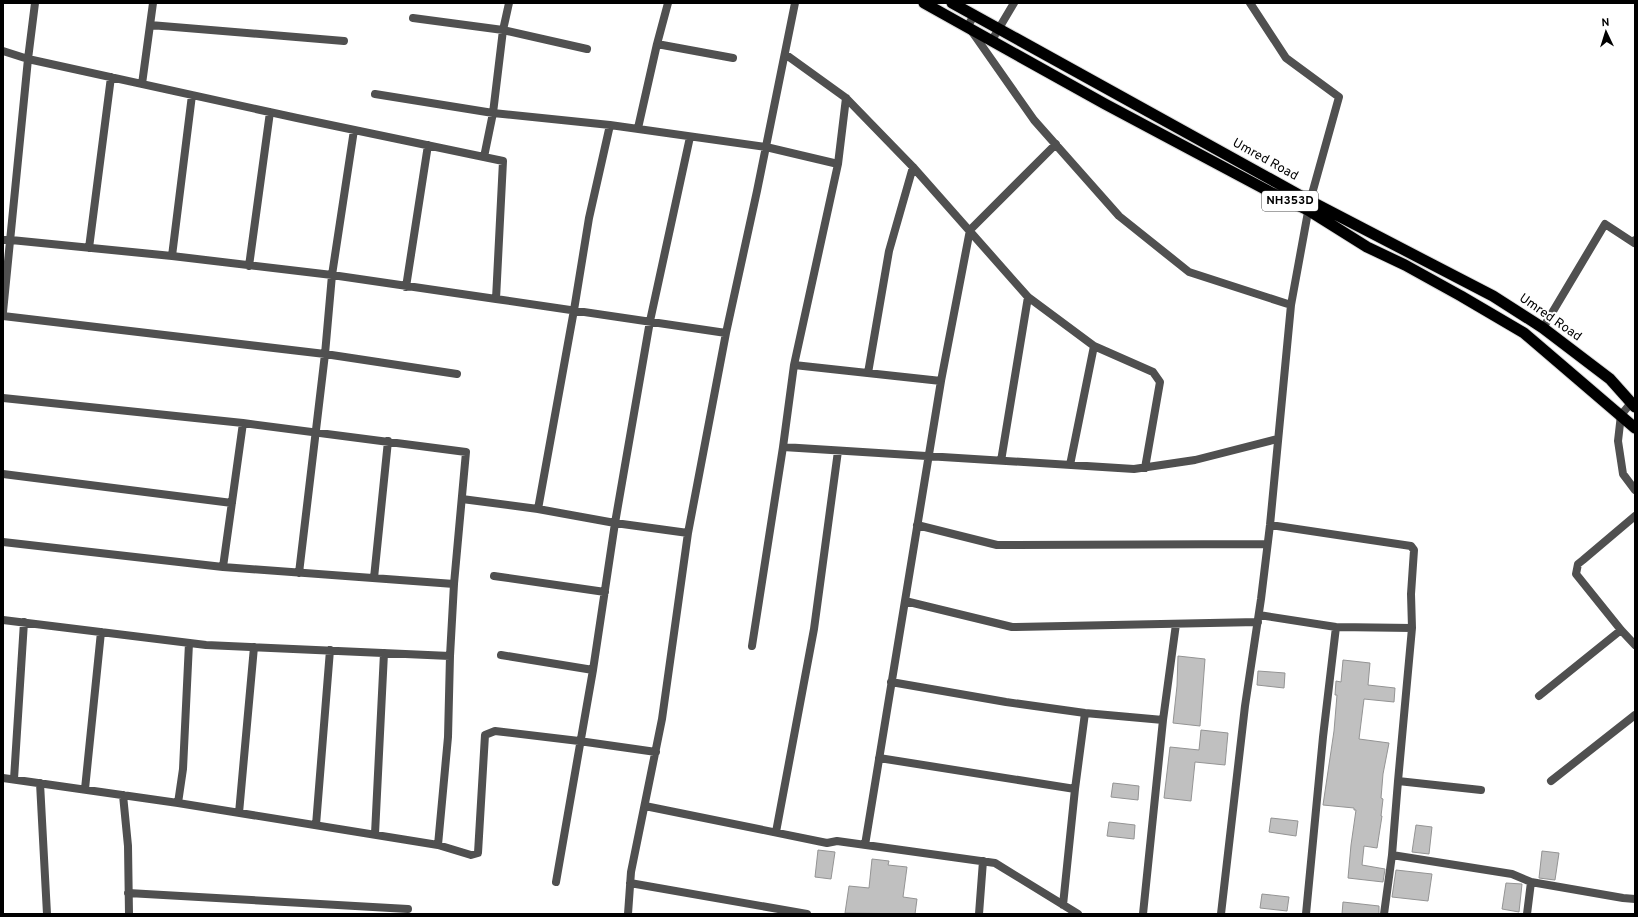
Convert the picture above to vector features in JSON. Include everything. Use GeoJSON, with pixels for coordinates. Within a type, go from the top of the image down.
{"type":"FeatureCollection","features":[{"type":"Feature","properties":{"kind":"highway","name":"NH353D"},"geometry":{"type":"LineString","coordinates":[[924,3],[968,26],[1105,104],[1272,193],[1309,205],[1367,247],[1405,265],[1524,333],[1635,428]]}},
{"type":"Feature","properties":{"kind":"highway","name":"Umred Road"},"geometry":{"type":"LineString","coordinates":[[952,3],[1309,205],[1493,296],[1543,328],[1610,379],[1633,405]]}},
{"type":"Feature","properties":{"kind":"street"},"geometry":{"type":"LineString","coordinates":[[3,312],[7,240],[35,3]]}},
{"type":"Feature","properties":{"kind":"street"},"geometry":{"type":"LineString","coordinates":[[142,84],[153,3]]}},
{"type":"Feature","properties":{"kind":"street"},"geometry":{"type":"LineString","coordinates":[[484,157],[493,113],[503,30],[509,3]]}},
{"type":"Feature","properties":{"kind":"street"},"geometry":{"type":"LineString","coordinates":[[638,128],[668,3]]}},
{"type":"Feature","properties":{"kind":"street"},"geometry":{"type":"LineString","coordinates":[[628,914],[631,872],[662,719],[688,533],[726,333],[766,148],[795,3]]}},
{"type":"Feature","properties":{"kind":"street"},"geometry":{"type":"LineString","coordinates":[[992,40],[1000,29],[1014,3]]}},
{"type":"Feature","properties":{"kind":"street"},"geometry":{"type":"LineString","coordinates":[[1221,914],[1245,706],[1270,525],[1277,439],[1291,305],[1309,205],[1339,97],[1286,58],[1250,3]]}},
{"type":"Feature","properties":{"kind":"street"},"geometry":{"type":"LineString","coordinates":[[974,15],[968,26],[1034,120],[1119,216],[1189,272],[1291,305]]}},
{"type":"Feature","properties":{"kind":"street"},"geometry":{"type":"LineString","coordinates":[[413,18],[503,30],[587,48]]}},
{"type":"Feature","properties":{"kind":"street"},"geometry":{"type":"LineString","coordinates":[[150,24],[344,41]]}},
{"type":"Feature","properties":{"kind":"street"},"geometry":{"type":"LineString","coordinates":[[657,44],[733,58]]}},
{"type":"Feature","properties":{"kind":"street"},"geometry":{"type":"LineString","coordinates":[[3,51],[142,84],[503,161],[496,299]]}},
{"type":"Feature","properties":{"kind":"street"},"geometry":{"type":"LineString","coordinates":[[785,54],[846,98],[913,167],[1028,297],[1094,346],[1153,372],[1160,382],[1145,468]]}},
{"type":"Feature","properties":{"kind":"street"},"geometry":{"type":"LineString","coordinates":[[89,248],[111,77]]}},
{"type":"Feature","properties":{"kind":"street"},"geometry":{"type":"LineString","coordinates":[[375,94],[493,113],[638,128],[766,148],[838,164]]}},
{"type":"Feature","properties":{"kind":"street"},"geometry":{"type":"LineString","coordinates":[[172,256],[192,95]]}},
{"type":"Feature","properties":{"kind":"street"},"geometry":{"type":"LineString","coordinates":[[752,646],[783,447],[794,365],[838,164],[846,98]]}},
{"type":"Feature","properties":{"kind":"street"},"geometry":{"type":"LineString","coordinates":[[250,266],[270,112]]}},
{"type":"Feature","properties":{"kind":"street"},"geometry":{"type":"LineString","coordinates":[[538,509],[589,218],[610,125]]}},
{"type":"Feature","properties":{"kind":"street"},"geometry":{"type":"LineString","coordinates":[[299,573],[325,354],[332,276],[354,130]]}},
{"type":"Feature","properties":{"kind":"street"},"geometry":{"type":"LineString","coordinates":[[556,882],[579,741],[593,670],[615,523],[650,321],[690,137]]}},
{"type":"Feature","properties":{"kind":"street"},"geometry":{"type":"LineString","coordinates":[[865,845],[928,456],[970,230],[1056,144]]}},
{"type":"Feature","properties":{"kind":"street"},"geometry":{"type":"LineString","coordinates":[[406,287],[428,145]]}},
{"type":"Feature","properties":{"kind":"street"},"geometry":{"type":"LineString","coordinates":[[868,373],[889,251],[913,167]]}},
{"type":"Feature","properties":{"kind":"street"},"geometry":{"type":"LineString","coordinates":[[1543,328],[1605,224],[1635,242]]}},
{"type":"Feature","properties":{"kind":"street"},"geometry":{"type":"LineString","coordinates":[[7,240],[172,256],[332,276],[726,333]]}},
{"type":"Feature","properties":{"kind":"street"},"geometry":{"type":"LineString","coordinates":[[1001,461],[1028,297]]}},
{"type":"Feature","properties":{"kind":"street"},"geometry":{"type":"LineString","coordinates":[[3,316],[325,354],[458,374]]}},
{"type":"Feature","properties":{"kind":"street"},"geometry":{"type":"LineString","coordinates":[[1070,465],[1094,346]]}},
{"type":"Feature","properties":{"kind":"street"},"geometry":{"type":"LineString","coordinates":[[794,365],[941,381]]}},
{"type":"Feature","properties":{"kind":"street"},"geometry":{"type":"LineString","coordinates":[[3,398],[243,423],[466,452],[454,584],[448,737],[438,845]]}},
{"type":"Feature","properties":{"kind":"street"},"geometry":{"type":"LineString","coordinates":[[1633,405],[1621,416],[1618,441],[1623,474],[1635,490]]}},
{"type":"Feature","properties":{"kind":"street"},"geometry":{"type":"LineString","coordinates":[[223,567],[243,423]]}},
{"type":"Feature","properties":{"kind":"street"},"geometry":{"type":"LineString","coordinates":[[783,447],[1134,469],[1196,460],[1277,439]]}},
{"type":"Feature","properties":{"kind":"street"},"geometry":{"type":"LineString","coordinates":[[374,578],[388,441]]}},
{"type":"Feature","properties":{"kind":"street"},"geometry":{"type":"LineString","coordinates":[[776,832],[814,629],[838,451]]}},
{"type":"Feature","properties":{"kind":"street"},"geometry":{"type":"LineString","coordinates":[[3,474],[232,503]]}},
{"type":"Feature","properties":{"kind":"street"},"geometry":{"type":"LineString","coordinates":[[462,498],[538,509],[615,523],[688,533]]}},
{"type":"Feature","properties":{"kind":"street"},"geometry":{"type":"LineString","coordinates":[[1635,516],[1578,564],[1576,574],[1635,645]]}},
{"type":"Feature","properties":{"kind":"street"},"geometry":{"type":"LineString","coordinates":[[917,525],[997,545],[1267,544]]}},
{"type":"Feature","properties":{"kind":"street"},"geometry":{"type":"LineString","coordinates":[[1270,525],[1411,546],[1414,550],[1411,594],[1412,628],[1392,855],[1384,914]]}},
{"type":"Feature","properties":{"kind":"street"},"geometry":{"type":"LineString","coordinates":[[3,542],[223,567],[454,584]]}},
{"type":"Feature","properties":{"kind":"street"},"geometry":{"type":"LineString","coordinates":[[494,576],[605,592]]}},
{"type":"Feature","properties":{"kind":"street"},"geometry":{"type":"LineString","coordinates":[[905,601],[1012,627],[1176,624],[1258,618],[1336,627],[1412,628]]}},
{"type":"Feature","properties":{"kind":"street"},"geometry":{"type":"LineString","coordinates":[[3,620],[206,645],[450,656]]}},
{"type":"Feature","properties":{"kind":"street"},"geometry":{"type":"LineString","coordinates":[[14,779],[24,622]]}},
{"type":"Feature","properties":{"kind":"street"},"geometry":{"type":"LineString","coordinates":[[1143,914],[1162,720],[1176,624]]}},
{"type":"Feature","properties":{"kind":"street"},"geometry":{"type":"LineString","coordinates":[[1306,914],[1323,737],[1336,627]]}},
{"type":"Feature","properties":{"kind":"street"},"geometry":{"type":"LineString","coordinates":[[1539,696],[1621,630]]}},
{"type":"Feature","properties":{"kind":"street"},"geometry":{"type":"LineString","coordinates":[[85,790],[101,632]]}},
{"type":"Feature","properties":{"kind":"street"},"geometry":{"type":"LineString","coordinates":[[178,803],[183,769],[189,643]]}},
{"type":"Feature","properties":{"kind":"street"},"geometry":{"type":"LineString","coordinates":[[239,813],[254,647]]}},
{"type":"Feature","properties":{"kind":"street"},"geometry":{"type":"LineString","coordinates":[[316,825],[330,650]]}},
{"type":"Feature","properties":{"kind":"street"},"geometry":{"type":"LineString","coordinates":[[375,834],[384,653]]}},
{"type":"Feature","properties":{"kind":"street"},"geometry":{"type":"LineString","coordinates":[[502,655],[593,670]]}},
{"type":"Feature","properties":{"kind":"street"},"geometry":{"type":"LineString","coordinates":[[891,682],[1006,702],[1085,713],[1162,720]]}},
{"type":"Feature","properties":{"kind":"street"},"geometry":{"type":"LineString","coordinates":[[1063,905],[1075,789],[1085,713]]}},
{"type":"Feature","properties":{"kind":"street"},"geometry":{"type":"LineString","coordinates":[[1551,781],[1635,715]]}},
{"type":"Feature","properties":{"kind":"street"},"geometry":{"type":"LineString","coordinates":[[3,778],[178,803],[375,834],[438,845],[471,854],[478,853],[485,735],[496,731],[656,752]]}},
{"type":"Feature","properties":{"kind":"street"},"geometry":{"type":"LineString","coordinates":[[879,758],[1075,789]]}},
{"type":"Feature","properties":{"kind":"street"},"geometry":{"type":"LineString","coordinates":[[1398,781],[1481,790]]}},
{"type":"Feature","properties":{"kind":"street"},"geometry":{"type":"LineString","coordinates":[[40,783],[47,914]]}},
{"type":"Feature","properties":{"kind":"street"},"geometry":{"type":"LineString","coordinates":[[123,795],[128,846],[129,914]]}},
{"type":"Feature","properties":{"kind":"street"},"geometry":{"type":"LineString","coordinates":[[644,806],[827,843],[837,841],[995,863],[1078,914]]}},
{"type":"Feature","properties":{"kind":"street"},"geometry":{"type":"LineString","coordinates":[[1392,855],[1512,874],[1530,882],[1635,899]]}},
{"type":"Feature","properties":{"kind":"street"},"geometry":{"type":"LineString","coordinates":[[978,914],[984,861]]}},
{"type":"Feature","properties":{"kind":"street"},"geometry":{"type":"LineString","coordinates":[[1527,914],[1530,882]]}},
{"type":"Feature","properties":{"kind":"street"},"geometry":{"type":"LineString","coordinates":[[630,883],[806,914]]}},
{"type":"Feature","properties":{"kind":"street"},"geometry":{"type":"LineString","coordinates":[[128,893],[408,909]]}},
{"type":"Feature","properties":{"kind":"building"},"geometry":{"type":"Polygon","coordinates":[[[1178,656],[1205,659],[1200,726],[1173,723],[1177,686],[1178,656]]]}},
{"type":"Feature","properties":{"kind":"building"},"geometry":{"type":"Polygon","coordinates":[[[1343,660],[1370,663],[1368,685],[1395,688],[1394,702],[1364,699],[1359,739],[1389,743],[1383,774],[1381,798],[1383,799],[1382,816],[1377,848],[1364,846],[1362,865],[1385,869],[1383,882],[1348,878],[1356,810],[1354,810],[1354,808],[1323,805],[1334,731],[1337,695],[1335,695],[1336,681],[1341,682],[1343,660]]]}},
{"type":"Feature","properties":{"kind":"building"},"geometry":{"type":"Polygon","coordinates":[[[1258,671],[1285,673],[1284,688],[1257,685],[1258,671]]]}},
{"type":"Feature","properties":{"kind":"building"},"geometry":{"type":"Polygon","coordinates":[[[1201,730],[1228,733],[1225,765],[1195,762],[1191,801],[1164,798],[1170,747],[1199,750],[1201,730]]]}},
{"type":"Feature","properties":{"kind":"building"},"geometry":{"type":"Polygon","coordinates":[[[1113,783],[1139,786],[1138,800],[1111,797],[1113,783]]]}},
{"type":"Feature","properties":{"kind":"building"},"geometry":{"type":"Polygon","coordinates":[[[1271,818],[1298,821],[1296,836],[1269,832],[1271,818]]]}},
{"type":"Feature","properties":{"kind":"building"},"geometry":{"type":"Polygon","coordinates":[[[1109,822],[1135,825],[1134,839],[1107,836],[1109,822]]]}},
{"type":"Feature","properties":{"kind":"building"},"geometry":{"type":"Polygon","coordinates":[[[1416,825],[1432,827],[1429,854],[1412,852],[1416,825]]]}},
{"type":"Feature","properties":{"kind":"building"},"geometry":{"type":"Polygon","coordinates":[[[818,850],[835,852],[831,879],[815,877],[818,850]]]}},
{"type":"Feature","properties":{"kind":"building"},"geometry":{"type":"Polygon","coordinates":[[[1542,851],[1559,853],[1555,880],[1539,878],[1542,851]]]}},
{"type":"Feature","properties":{"kind":"building"},"geometry":{"type":"Polygon","coordinates":[[[872,859],[889,861],[888,865],[907,867],[903,897],[917,899],[915,914],[845,913],[849,886],[869,888],[872,859]]]}},
{"type":"Feature","properties":{"kind":"building"},"geometry":{"type":"Polygon","coordinates":[[[1396,870],[1432,874],[1428,901],[1392,897],[1396,870]]]}},
{"type":"Feature","properties":{"kind":"building"},"geometry":{"type":"Polygon","coordinates":[[[1506,883],[1522,884],[1519,912],[1502,909],[1506,883]]]}},
{"type":"Feature","properties":{"kind":"building"},"geometry":{"type":"Polygon","coordinates":[[[1262,894],[1289,897],[1287,911],[1260,908],[1262,894]]]}},
{"type":"Feature","properties":{"kind":"building"},"geometry":{"type":"Polygon","coordinates":[[[1343,902],[1379,906],[1379,914],[1342,914],[1343,902]]]}}]}
